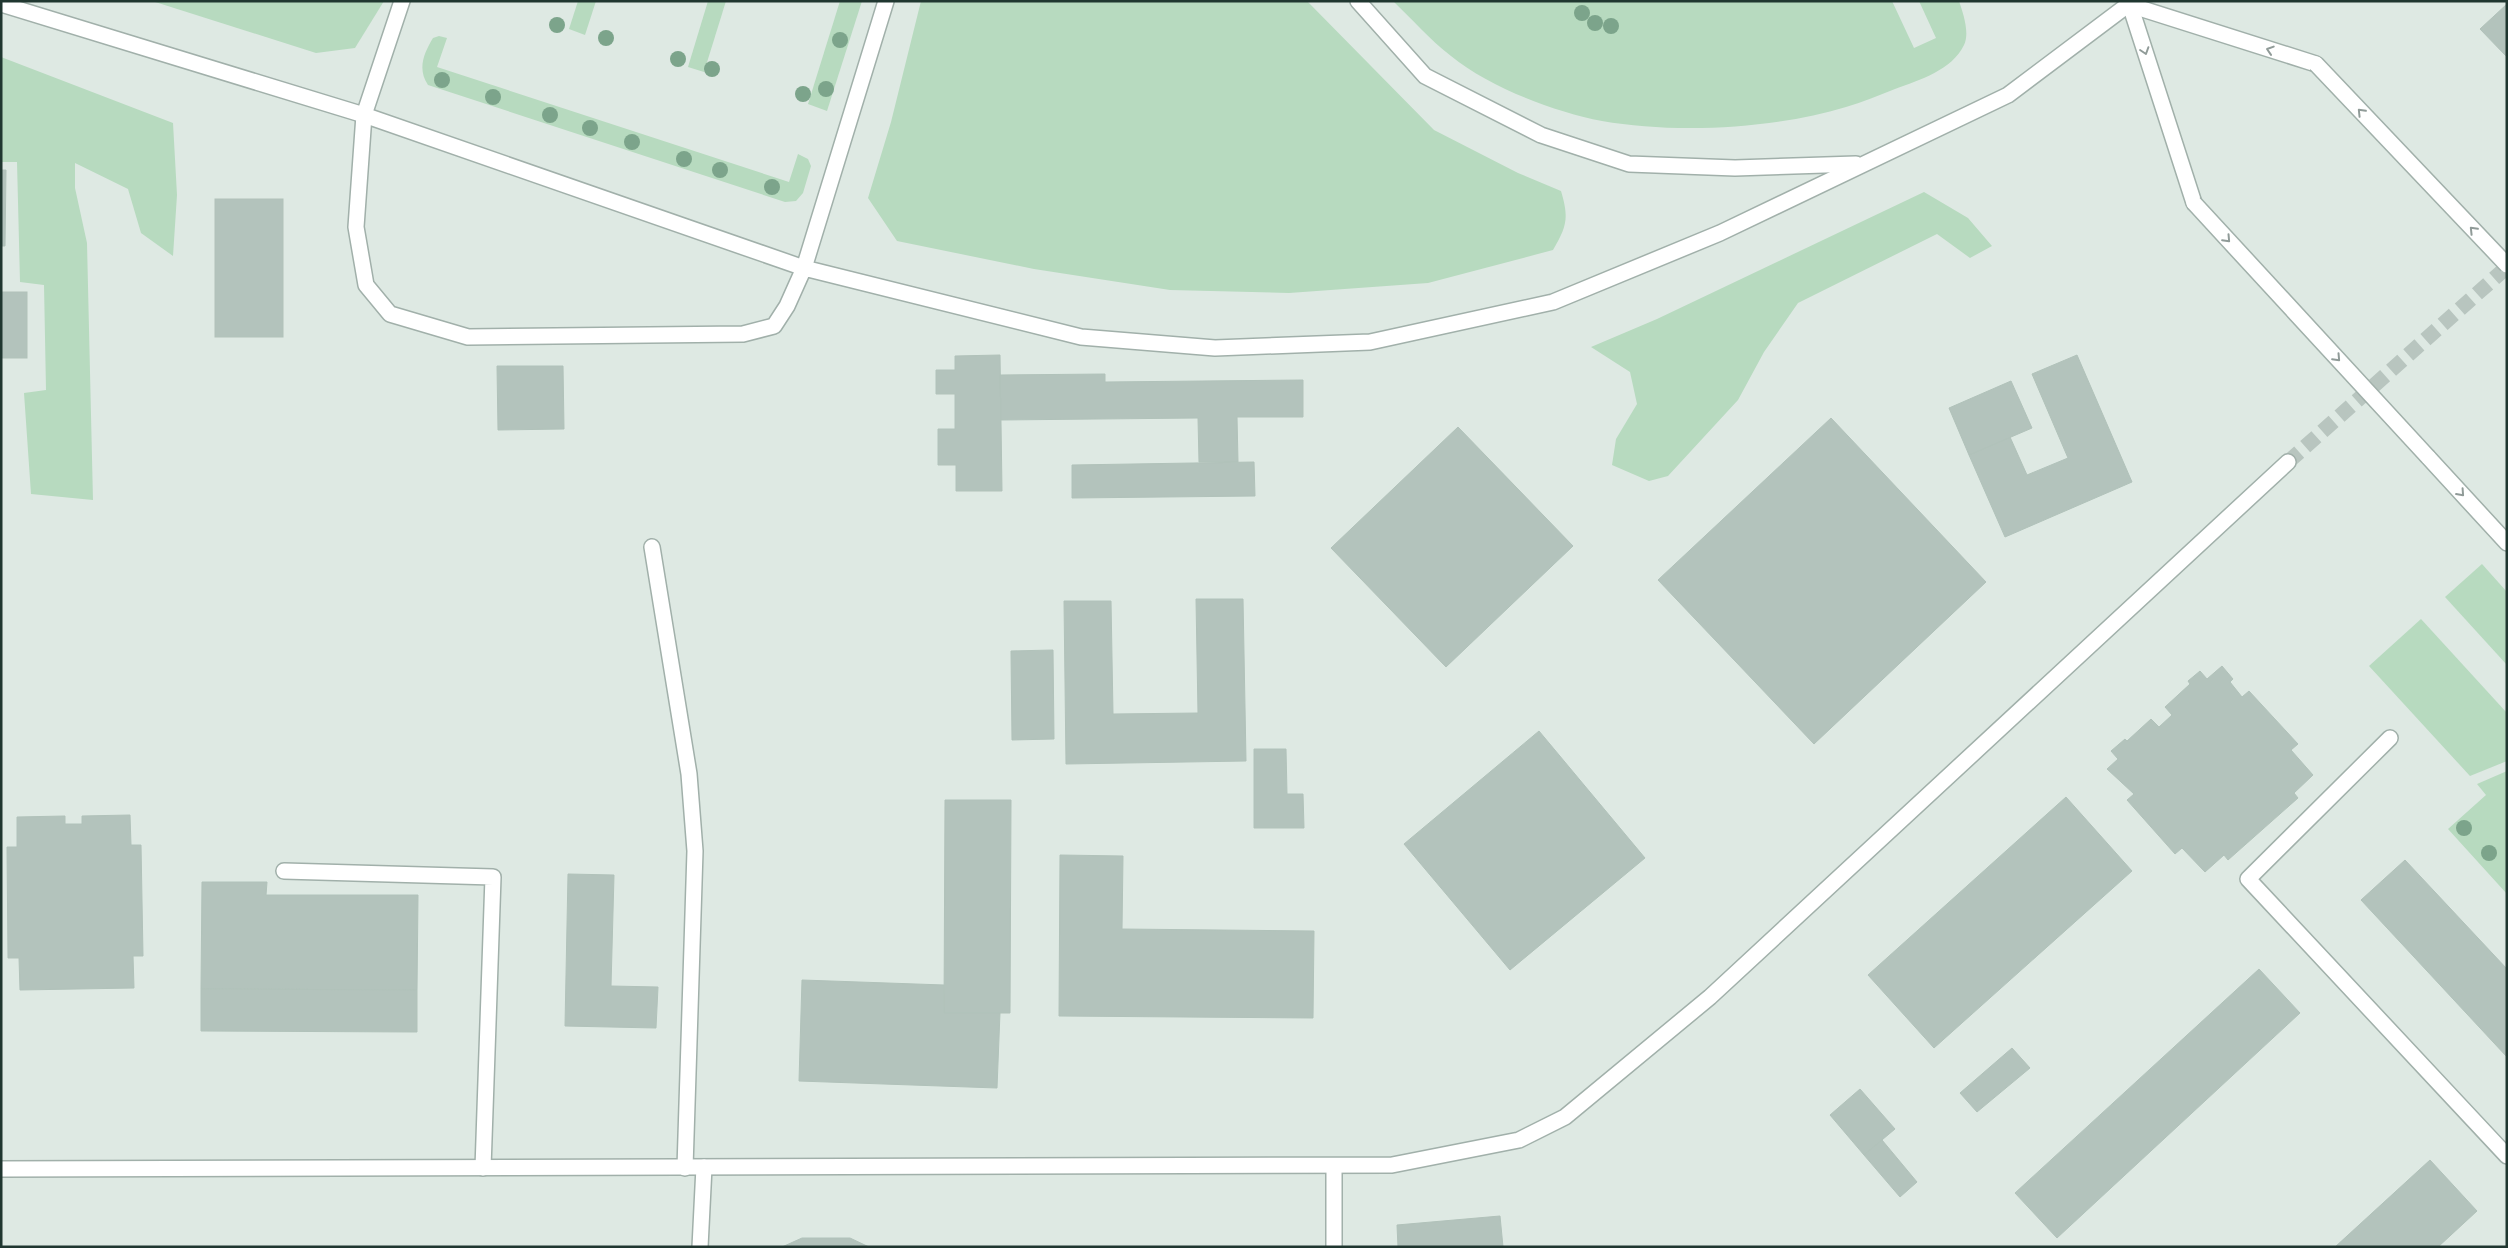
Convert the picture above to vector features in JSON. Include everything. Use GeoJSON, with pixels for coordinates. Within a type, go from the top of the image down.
{"type":"FeatureCollection","features":[{"type":"Feature","properties":{"kind":"street"},"geometry":{"type":"LineString","coordinates":[[402,1],[364,115],[356,227],[366,285],[390,314],[468,338],[743,334],[774,326],[787,306],[804,268],[886,1]]}},
{"type":"Feature","properties":{"kind":"street"},"geometry":{"type":"LineString","coordinates":[[1358,1],[1425,76],[1540,135],[1629,164],[1735,168],[1863,163]]}},
{"type":"Feature","properties":{"kind":"street"},"geometry":{"type":"LineString","coordinates":[[1,4],[364,115],[804,268],[1081,338],[1215,348],[1370,342],[1552,302],[1720,233],[2008,95],[2131,3]]}},
{"type":"Feature","properties":{"kind":"street"},"geometry":{"type":"LineString","coordinates":[[2131,3],[2316,64],[2507,265]]}},
{"type":"Feature","properties":{"kind":"street"},"geometry":{"type":"LineString","coordinates":[[2131,3],[2194,203],[2507,543]]}},
{"type":"Feature","properties":{"kind":"street"},"geometry":{"type":"LineString","coordinates":[[1,1169],[1392,1165],[1519,1140],[1565,1117],[1710,996],[2288,462]]}},
{"type":"Feature","properties":{"kind":"street"},"geometry":{"type":"LineString","coordinates":[[652,547],[689,774],[695,850],[686,1168]]}},
{"type":"Feature","properties":{"kind":"street"},"geometry":{"type":"LineString","coordinates":[[2390,738],[2248,879],[2507,1156]]}},
{"type":"Feature","properties":{"kind":"street"},"geometry":{"type":"LineString","coordinates":[[284,871],[493,876],[483,1168]]}},
{"type":"Feature","properties":{"kind":"street"},"geometry":{"type":"LineString","coordinates":[[1334,1166],[1334,1247]]}},
{"type":"Feature","properties":{"kind":"street"},"geometry":{"type":"LineString","coordinates":[[700,1247],[704,1167]]}},
{"type":"Feature","properties":{"kind":"green space"},"geometry":{"type":"Polygon","coordinates":[[[152,1],[384,1],[355,48],[316,53],[152,1]]]}},
{"type":"Feature","properties":{"kind":"green space"},"geometry":{"type":"Polygon","coordinates":[[[578,1],[596,1],[585,35],[569,29],[578,1]]]}},
{"type":"Feature","properties":{"kind":"green space"},"geometry":{"type":"Polygon","coordinates":[[[708,1],[726,1],[704,72],[688,67],[708,1]]]}},
{"type":"Feature","properties":{"kind":"green space"},"geometry":{"type":"Polygon","coordinates":[[[840,1],[862,1],[827,111],[808,104],[840,1]]]}},
{"type":"Feature","properties":{"kind":"green space"},"geometry":{"type":"Polygon","coordinates":[[[921,1],[1307,1],[1434,130],[1518,173],[1561,191],[1566,215],[1564,228],[1553,250],[1428,283],[1289,293],[1170,290],[1034,269],[897,241],[868,198],[891,122],[921,1]]]}},
{"type":"Feature","properties":{"kind":"green space"},"geometry":{"type":"Polygon","coordinates":[[[1393,1],[1892,1],[1914,48],[1936,38],[1919,1],[1959,1],[1965,23],[1966,40],[1959,54],[1943,68],[1915,82],[1846,107],[1757,125],[1693,128],[1631,125],[1583,117],[1543,105],[1503,88],[1466,67],[1443,50],[1393,1]]]}},
{"type":"Feature","properties":{"kind":"green space"},"geometry":{"type":"Polygon","coordinates":[[[439,36],[447,38],[437,67],[789,182],[798,154],[808,159],[811,166],[803,193],[796,201],[785,202],[428,85],[423,73],[423,61],[433,38],[439,36]]]}},
{"type":"Feature","properties":{"kind":"green space"},"geometry":{"type":"Polygon","coordinates":[[[1,57],[173,123],[177,195],[173,256],[141,233],[128,189],[75,163],[75,188],[87,243],[93,500],[31,494],[24,393],[46,390],[44,285],[20,282],[17,162],[1,162],[1,57]]]}},
{"type":"Feature","properties":{"kind":"green space"},"geometry":{"type":"Polygon","coordinates":[[[1924,192],[1968,218],[1992,246],[1970,258],[1937,234],[1798,303],[1764,352],[1738,400],[1668,476],[1649,481],[1612,465],[1616,439],[1637,404],[1630,372],[1591,347],[1657,319],[1924,192]]]}},
{"type":"Feature","properties":{"kind":"green space"},"geometry":{"type":"Polygon","coordinates":[[[2482,564],[2507,592],[2507,665],[2445,597],[2482,564]]]}},
{"type":"Feature","properties":{"kind":"green space"},"geometry":{"type":"Polygon","coordinates":[[[2421,619],[2507,713],[2507,761],[2470,776],[2369,666],[2421,619]]]}},
{"type":"Feature","properties":{"kind":"green space"},"geometry":{"type":"Polygon","coordinates":[[[2507,771],[2507,894],[2448,829],[2486,795],[2477,784],[2507,771]]]}},
{"type":"Feature","properties":{"kind":"building"},"geometry":{"type":"Polygon","coordinates":[[[2507,4],[2507,57],[2480,29],[2507,4]]]}},
{"type":"Feature","properties":{"kind":"building"},"geometry":{"type":"Polygon","coordinates":[[[1,170],[6,170],[5,246],[1,246],[1,170]]]}},
{"type":"Feature","properties":{"kind":"building"},"geometry":{"type":"Polygon","coordinates":[[[215,199],[283,199],[283,337],[215,337],[215,199]]]}},
{"type":"Feature","properties":{"kind":"building"},"geometry":{"type":"Polygon","coordinates":[[[1,292],[27,292],[27,358],[1,358],[1,292]]]}},
{"type":"Feature","properties":{"kind":"building"},"geometry":{"type":"Polygon","coordinates":[[[1000,355],[1002,491],[956,491],[956,465],[938,465],[938,429],[955,429],[955,394],[936,394],[936,370],[955,370],[955,356],[1000,355]]]}},
{"type":"Feature","properties":{"kind":"building"},"geometry":{"type":"Polygon","coordinates":[[[2077,355],[2132,482],[2005,537],[1969,455],[2010,437],[2027,475],[2068,458],[2032,374],[2077,355]]]}},
{"type":"Feature","properties":{"kind":"building"},"geometry":{"type":"Polygon","coordinates":[[[497,366],[563,366],[564,429],[498,430],[497,366]]]}},
{"type":"Feature","properties":{"kind":"building"},"geometry":{"type":"Polygon","coordinates":[[[1105,374],[1105,382],[1303,380],[1303,417],[1237,417],[1238,462],[1199,462],[1198,418],[1001,420],[1000,375],[1105,374]]]}},
{"type":"Feature","properties":{"kind":"building"},"geometry":{"type":"Polygon","coordinates":[[[2011,381],[2032,428],[1969,455],[1949,408],[2011,381]]]}},
{"type":"Feature","properties":{"kind":"building"},"geometry":{"type":"Polygon","coordinates":[[[1831,418],[1986,582],[1814,744],[1658,580],[1831,418]]]}},
{"type":"Feature","properties":{"kind":"building"},"geometry":{"type":"Polygon","coordinates":[[[1458,427],[1573,546],[1446,667],[1331,548],[1458,427]]]}},
{"type":"Feature","properties":{"kind":"building"},"geometry":{"type":"Polygon","coordinates":[[[1254,462],[1255,496],[1072,498],[1072,465],[1254,462]]]}},
{"type":"Feature","properties":{"kind":"building"},"geometry":{"type":"Polygon","coordinates":[[[1196,599],[1243,599],[1246,761],[1066,764],[1064,601],[1111,601],[1113,714],[1198,713],[1196,599]]]}},
{"type":"Feature","properties":{"kind":"building"},"geometry":{"type":"Polygon","coordinates":[[[1053,650],[1054,739],[1012,740],[1011,651],[1053,650]]]}},
{"type":"Feature","properties":{"kind":"building"},"geometry":{"type":"Polygon","coordinates":[[[2222,666],[2233,679],[2230,682],[2242,697],[2249,691],[2298,744],[2291,750],[2313,775],[2294,793],[2298,798],[2228,860],[2224,855],[2205,872],[2182,848],[2175,854],[2127,800],[2134,794],[2107,769],[2118,759],[2111,751],[2125,739],[2127,741],[2151,719],[2159,727],[2172,715],[2165,707],[2190,684],[2188,681],[2200,671],[2207,679],[2222,666]]]}},
{"type":"Feature","properties":{"kind":"building"},"geometry":{"type":"Polygon","coordinates":[[[1539,731],[1645,858],[1510,970],[1404,844],[1539,731]]]}},
{"type":"Feature","properties":{"kind":"building"},"geometry":{"type":"Polygon","coordinates":[[[1254,749],[1286,749],[1287,794],[1303,794],[1304,828],[1254,828],[1254,749]]]}},
{"type":"Feature","properties":{"kind":"building"},"geometry":{"type":"Polygon","coordinates":[[[2066,797],[2132,871],[1934,1048],[1868,975],[2066,797]]]}},
{"type":"Feature","properties":{"kind":"building"},"geometry":{"type":"Polygon","coordinates":[[[945,800],[1011,800],[1010,1013],[944,1013],[945,800]]]}},
{"type":"Feature","properties":{"kind":"building"},"geometry":{"type":"Polygon","coordinates":[[[130,815],[131,845],[141,845],[143,956],[133,956],[134,988],[20,990],[19,958],[8,958],[7,847],[17,847],[17,817],[65,816],[65,824],[82,824],[82,816],[130,815]]]}},
{"type":"Feature","properties":{"kind":"building"},"geometry":{"type":"Polygon","coordinates":[[[1060,855],[1123,856],[1122,929],[1314,931],[1313,1018],[1059,1016],[1060,855]]]}},
{"type":"Feature","properties":{"kind":"building"},"geometry":{"type":"Polygon","coordinates":[[[2405,860],[2507,969],[2507,1057],[2361,900],[2405,860]]]}},
{"type":"Feature","properties":{"kind":"building"},"geometry":{"type":"Polygon","coordinates":[[[568,874],[614,875],[611,986],[658,987],[656,1028],[565,1026],[568,874]]]}},
{"type":"Feature","properties":{"kind":"building"},"geometry":{"type":"Polygon","coordinates":[[[202,882],[267,882],[266,895],[418,895],[417,990],[201,989],[202,882]]]}},
{"type":"Feature","properties":{"kind":"building"},"geometry":{"type":"Polygon","coordinates":[[[2259,969],[2300,1013],[2057,1238],[2015,1193],[2259,969]]]}},
{"type":"Feature","properties":{"kind":"building"},"geometry":{"type":"Polygon","coordinates":[[[802,980],[944,985],[944,1013],[1000,1013],[997,1088],[799,1081],[802,980]]]}},
{"type":"Feature","properties":{"kind":"building"},"geometry":{"type":"Polygon","coordinates":[[[201,989],[417,990],[417,1032],[201,1031],[201,989]]]}},
{"type":"Feature","properties":{"kind":"building"},"geometry":{"type":"Polygon","coordinates":[[[2012,1048],[2030,1068],[1977,1112],[1960,1093],[2012,1048]]]}},
{"type":"Feature","properties":{"kind":"building"},"geometry":{"type":"Polygon","coordinates":[[[1860,1089],[1895,1129],[1864,1155],[1830,1115],[1860,1089]]]}},
{"type":"Feature","properties":{"kind":"building"},"geometry":{"type":"Polygon","coordinates":[[[1882,1140],[1917,1182],[1900,1197],[1864,1155],[1882,1140]]]}},
{"type":"Feature","properties":{"kind":"building"},"geometry":{"type":"Polygon","coordinates":[[[2430,1160],[2477,1211],[2438,1247],[2335,1247],[2430,1160]]]}},
{"type":"Feature","properties":{"kind":"building"},"geometry":{"type":"Polygon","coordinates":[[[1500,1216],[1503,1247],[1398,1247],[1397,1225],[1500,1216]]]}},
{"type":"Feature","properties":{"kind":"building"},"geometry":{"type":"Polygon","coordinates":[[[802,1238],[850,1238],[869,1247],[782,1247],[802,1238]]]}},
{"type":"Feature","properties":{"kind":"tunnel"},"geometry":{"type":"LineString","coordinates":[[2288,462],[2507,267]]}}]}
